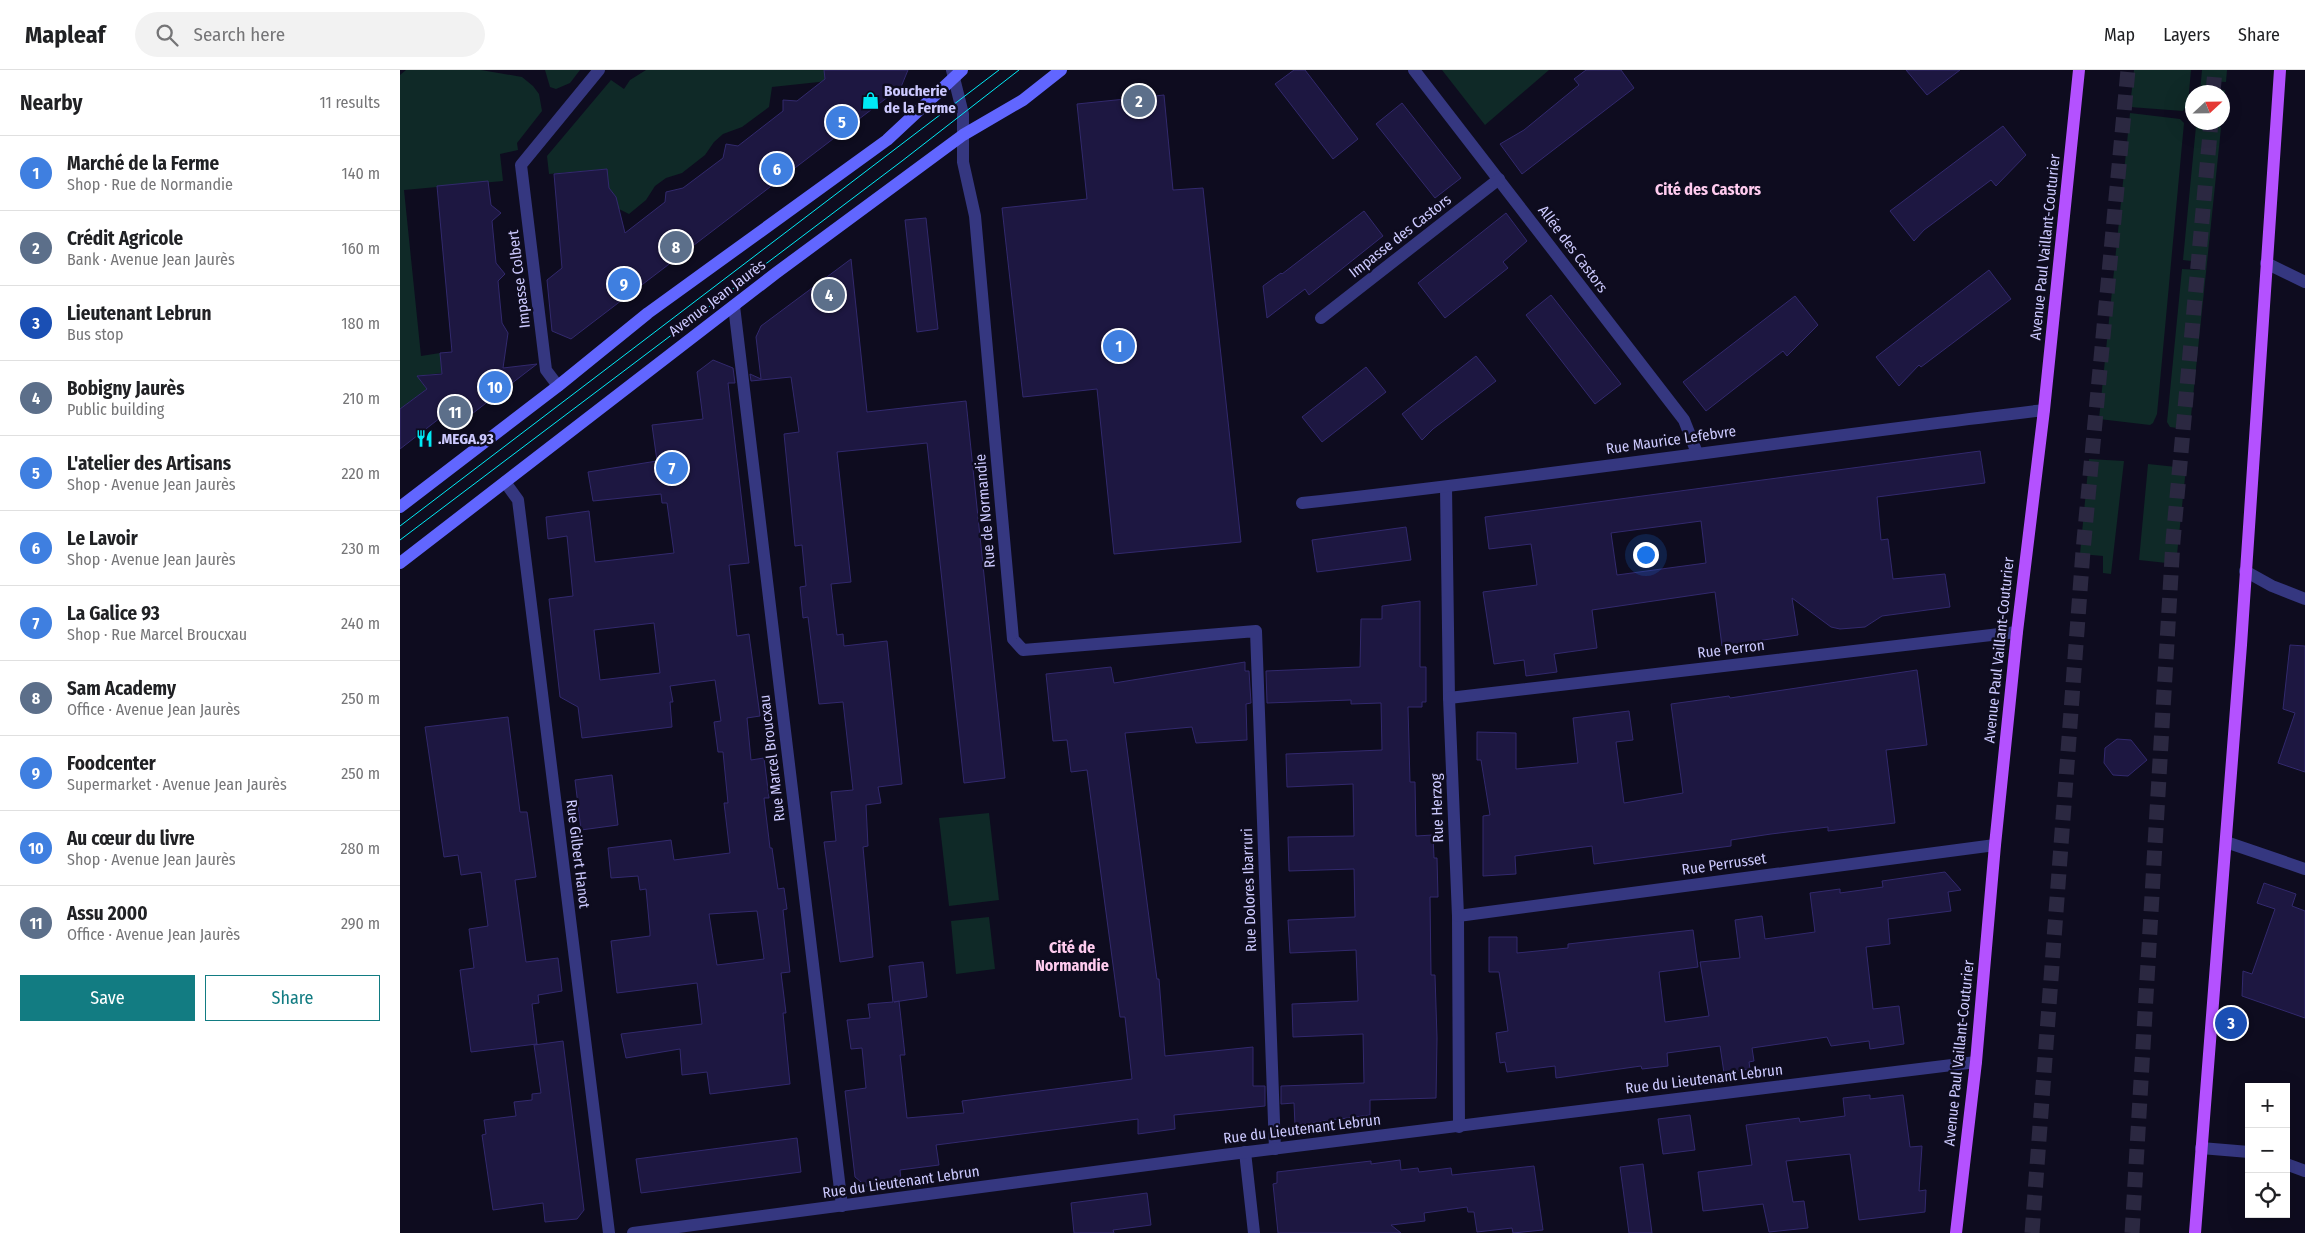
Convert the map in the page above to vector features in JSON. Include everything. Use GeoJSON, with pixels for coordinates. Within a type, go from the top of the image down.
{"type":"FeatureCollection","features":[{"type":"Feature","properties":{"kind":"main road","name":"Avenue Paul Vaillant-Couturier"},"geometry":{"type":"LineString","coordinates":[[1956,1233],[1976,1062],[1995,845],[2017,632],[2044,410],[2079,70]]}},
{"type":"Feature","properties":{"kind":"main road"},"geometry":{"type":"LineString","coordinates":[[2195,1233],[2226,842],[2280,70]]}},
{"type":"Feature","properties":{"kind":"street","name":"Impasse Colbert"},"geometry":{"type":"LineString","coordinates":[[558,386],[546,370],[521,165],[598,70]]}},
{"type":"Feature","properties":{"kind":"street","name":"Avenue Jean Jaurès"},"geometry":{"type":"LineString","coordinates":[[400,562],[734,306],[963,135],[1023,100],[1062,70]]}},
{"type":"Feature","properties":{"kind":"street","name":"Allée des Castors"},"geometry":{"type":"LineString","coordinates":[[1414,70],[1684,420],[1697,453]]}},
{"type":"Feature","properties":{"kind":"street","name":"Avenue Jean Jaurès"},"geometry":{"type":"LineString","coordinates":[[400,507],[558,386],[648,313],[887,140],[956,72]]}},
{"type":"Feature","properties":{"kind":"street","name":"Rue de Normandie"},"geometry":{"type":"LineString","coordinates":[[956,72],[964,114],[963,162],[975,216],[1013,639],[1023,650],[1256,631]]}},
{"type":"Feature","properties":{"kind":"street","name":"Impasse des Castors"},"geometry":{"type":"LineString","coordinates":[[1321,318],[1499,179]]}},
{"type":"Feature","properties":{"kind":"street"},"geometry":{"type":"LineString","coordinates":[[2266,263],[2305,282]]}},
{"type":"Feature","properties":{"kind":"street","name":"Rue Marcel Broucxau"},"geometry":{"type":"LineString","coordinates":[[734,306],[842,1206]]}},
{"type":"Feature","properties":{"kind":"street","name":"Rue Maurice Lefebvre"},"geometry":{"type":"LineString","coordinates":[[1302,503],[1446,487],[1697,453],[2044,410]]}},
{"type":"Feature","properties":{"kind":"street","name":"Rue Gilbert Hanot"},"geometry":{"type":"LineString","coordinates":[[505,482],[518,500],[609,1233]]}},
{"type":"Feature","properties":{"kind":"street","name":"Rue Herzog"},"geometry":{"type":"LineString","coordinates":[[1446,487],[1449,698],[1458,916],[1459,1126]]}},
{"type":"Feature","properties":{"kind":"street"},"geometry":{"type":"LineString","coordinates":[[2245,571],[2272,586],[2305,599]]}},
{"type":"Feature","properties":{"kind":"street","name":"Rue Dolores Ibarruri"},"geometry":{"type":"LineString","coordinates":[[1256,631],[1275,1149]]}},
{"type":"Feature","properties":{"kind":"street","name":"Rue Perron"},"geometry":{"type":"LineString","coordinates":[[1449,698],[2017,632]]}},
{"type":"Feature","properties":{"kind":"street"},"geometry":{"type":"LineString","coordinates":[[2226,842],[2305,869]]}},
{"type":"Feature","properties":{"kind":"street","name":"Rue Perrusset"},"geometry":{"type":"LineString","coordinates":[[1458,916],[1995,845]]}},
{"type":"Feature","properties":{"kind":"street","name":"Rue du Lieutenant Lebrun"},"geometry":{"type":"LineString","coordinates":[[633,1233],[1245,1152],[1976,1062]]}},
{"type":"Feature","properties":{"kind":"street"},"geometry":{"type":"LineString","coordinates":[[2201,1148],[2245,1152]]}},
{"type":"Feature","properties":{"kind":"street"},"geometry":{"type":"LineString","coordinates":[[1245,1152],[1254,1233]]}},
{"type":"Feature","properties":{"kind":"street"},"geometry":{"type":"LineString","coordinates":[[2290,1165],[2305,1171]]}},
{"type":"Feature","properties":{"kind":"green space"},"geometry":{"type":"Polygon","coordinates":[[[406,70],[481,70],[522,77],[539,94],[542,111],[517,143],[518,150],[500,154],[503,181],[404,190],[421,356],[440,353],[442,373],[417,376],[427,389],[400,409],[400,75],[406,70]]]}},
{"type":"Feature","properties":{"kind":"green space"},"geometry":{"type":"Polygon","coordinates":[[[545,70],[580,70],[570,83],[556,89],[550,87],[545,70]]]}},
{"type":"Feature","properties":{"kind":"green space"},"geometry":{"type":"Polygon","coordinates":[[[646,70],[846,70],[847,79],[772,87],[769,107],[742,127],[723,134],[714,142],[705,155],[682,173],[666,178],[655,186],[646,200],[629,214],[613,206],[609,193],[606,169],[549,174],[547,156],[611,80],[624,89],[630,80],[646,70]]]}},
{"type":"Feature","properties":{"kind":"green space"},"geometry":{"type":"Polygon","coordinates":[[[1442,70],[1549,70],[1485,125],[1442,70]]]}},
{"type":"Feature","properties":{"kind":"green space"},"geometry":{"type":"Polygon","coordinates":[[[2134,70],[2191,70],[2190,85],[2185,85],[2185,108],[2183,111],[2130,107],[2134,70]]]}},
{"type":"Feature","properties":{"kind":"green space"},"geometry":{"type":"Polygon","coordinates":[[[2202,70],[2227,70],[2226,82],[2208,81],[2208,85],[2201,85],[2202,70]]]}},
{"type":"Feature","properties":{"kind":"green space"},"geometry":{"type":"Polygon","coordinates":[[[2130,113],[2180,119],[2184,123],[2157,414],[2150,425],[2099,419],[2130,113]]]}},
{"type":"Feature","properties":{"kind":"green space"},"geometry":{"type":"Polygon","coordinates":[[[2196,130],[2221,130],[2190,426],[2184,429],[2170,427],[2167,422],[2182,269],[2200,270],[2200,262],[2183,260],[2196,130]]]}},
{"type":"Feature","properties":{"kind":"green space"},"geometry":{"type":"Polygon","coordinates":[[[2089,459],[2124,461],[2111,574],[2103,573],[2103,556],[2080,554],[2089,459]]]}},
{"type":"Feature","properties":{"kind":"green space"},"geometry":{"type":"Polygon","coordinates":[[[2148,464],[2186,468],[2176,564],[2139,560],[2148,464]]]}},
{"type":"Feature","properties":{"kind":"green space"},"geometry":{"type":"Polygon","coordinates":[[[989,813],[999,900],[949,906],[939,818],[989,813]]]}},
{"type":"Feature","properties":{"kind":"green space"},"geometry":{"type":"Polygon","coordinates":[[[989,917],[995,969],[956,974],[951,921],[989,917]]]}},
{"type":"Feature","properties":{"kind":"building"},"geometry":{"type":"Polygon","coordinates":[[[824,70],[908,70],[901,87],[571,339],[552,331],[547,280],[562,268],[554,174],[607,169],[609,188],[616,197],[625,233],[665,202],[666,192],[683,188],[723,158],[726,144],[738,146],[783,111],[783,100],[797,101],[825,79],[824,70]]]}},
{"type":"Feature","properties":{"kind":"building"},"geometry":{"type":"Polygon","coordinates":[[[1294,70],[1305,70],[1358,139],[1333,159],[1275,84],[1294,70]]]}},
{"type":"Feature","properties":{"kind":"building"},"geometry":{"type":"Polygon","coordinates":[[[1586,70],[1621,70],[1634,88],[1522,174],[1500,144],[1524,130],[1579,85],[1574,79],[1586,70]]]}},
{"type":"Feature","properties":{"kind":"building"},"geometry":{"type":"Polygon","coordinates":[[[1906,70],[1960,70],[1927,95],[1906,70]]]}},
{"type":"Feature","properties":{"kind":"building"},"geometry":{"type":"Polygon","coordinates":[[[1164,95],[1173,190],[1203,188],[1241,542],[1114,554],[1097,389],[1023,397],[1002,208],[1087,199],[1077,104],[1164,95]]]}},
{"type":"Feature","properties":{"kind":"building"},"geometry":{"type":"Polygon","coordinates":[[[1402,103],[1461,178],[1435,198],[1376,124],[1402,103]]]}},
{"type":"Feature","properties":{"kind":"building"},"geometry":{"type":"Polygon","coordinates":[[[2003,126],[2026,155],[1996,186],[1991,180],[1924,230],[1914,241],[1890,211],[2003,126]]]}},
{"type":"Feature","properties":{"kind":"building"},"geometry":{"type":"Polygon","coordinates":[[[488,181],[491,205],[501,213],[492,221],[496,263],[505,274],[498,281],[502,323],[508,333],[503,368],[537,364],[451,430],[449,411],[400,449],[400,409],[427,389],[417,376],[442,374],[440,353],[452,352],[437,186],[488,181]]]}},
{"type":"Feature","properties":{"kind":"building"},"geometry":{"type":"Polygon","coordinates":[[[1364,211],[1383,236],[1309,295],[1305,289],[1267,318],[1263,286],[1282,274],[1364,211]]]}},
{"type":"Feature","properties":{"kind":"building"},"geometry":{"type":"Polygon","coordinates":[[[1506,213],[1527,241],[1503,262],[1508,268],[1445,318],[1418,283],[1506,213]]]}},
{"type":"Feature","properties":{"kind":"building"},"geometry":{"type":"Polygon","coordinates":[[[926,218],[938,329],[917,332],[905,220],[926,218]]]}},
{"type":"Feature","properties":{"kind":"building"},"geometry":{"type":"Polygon","coordinates":[[[851,259],[867,412],[966,401],[1005,778],[964,783],[927,443],[837,452],[851,582],[831,584],[837,635],[843,634],[844,646],[887,641],[902,784],[878,787],[881,803],[866,805],[868,846],[863,847],[873,957],[840,962],[824,842],[836,841],[831,792],[853,790],[843,702],[819,704],[808,617],[803,618],[800,587],[806,586],[802,545],[795,546],[784,434],[799,432],[791,377],[751,381],[750,374],[761,379],[756,337],[761,326],[851,259]]]}},
{"type":"Feature","properties":{"kind":"building"},"geometry":{"type":"Polygon","coordinates":[[[1989,270],[2011,299],[1921,367],[1919,365],[1899,386],[1876,357],[1989,270]]]}},
{"type":"Feature","properties":{"kind":"building"},"geometry":{"type":"Polygon","coordinates":[[[1551,295],[1621,384],[1595,404],[1526,315],[1551,295]]]}},
{"type":"Feature","properties":{"kind":"building"},"geometry":{"type":"Polygon","coordinates":[[[1795,296],[1818,325],[1787,356],[1783,351],[1706,411],[1683,382],[1795,296]]]}},
{"type":"Feature","properties":{"kind":"building"},"geometry":{"type":"Polygon","coordinates":[[[1476,356],[1496,381],[1433,429],[1422,440],[1402,414],[1476,356]]]}},
{"type":"Feature","properties":{"kind":"building"},"geometry":{"type":"Polygon","coordinates":[[[713,360],[733,368],[735,383],[728,383],[749,563],[729,565],[737,636],[749,634],[760,716],[747,718],[751,760],[764,758],[769,798],[764,798],[770,848],[772,848],[778,889],[784,888],[787,909],[783,910],[790,972],[781,973],[786,1013],[783,1013],[790,1084],[710,1094],[707,1072],[682,1075],[680,1049],[626,1058],[621,1034],[702,1024],[697,983],[617,993],[611,941],[650,936],[650,932],[646,889],[640,890],[638,876],[611,878],[608,848],[671,840],[674,860],[730,853],[724,803],[728,803],[723,752],[718,752],[714,722],[721,721],[715,680],[670,686],[673,702],[670,702],[672,727],[582,738],[578,707],[560,697],[549,599],[573,596],[567,536],[548,539],[546,517],[589,511],[595,562],[674,553],[667,503],[662,503],[661,494],[593,501],[588,472],[657,461],[652,425],[703,419],[697,372],[713,360]],[[654,623],[594,630],[600,680],[660,673],[654,623]],[[757,911],[709,914],[717,965],[764,959],[757,911]]]}},
{"type":"Feature","properties":{"kind":"building"},"geometry":{"type":"Polygon","coordinates":[[[1366,367],[1386,392],[1322,442],[1302,417],[1366,367]]]}},
{"type":"Feature","properties":{"kind":"building"},"geometry":{"type":"Polygon","coordinates":[[[1980,451],[1985,483],[1877,497],[1881,540],[1888,539],[1893,579],[1945,574],[1950,607],[1882,616],[1865,627],[1840,629],[1831,627],[1792,598],[1798,635],[1722,646],[1715,592],[1592,610],[1597,648],[1554,654],[1557,672],[1526,676],[1524,660],[1494,664],[1483,592],[1537,585],[1531,544],[1489,549],[1485,517],[1980,451]],[[1701,521],[1611,533],[1617,575],[1706,563],[1701,521]]]}},
{"type":"Feature","properties":{"kind":"building"},"geometry":{"type":"Polygon","coordinates":[[[1406,527],[1411,560],[1317,572],[1312,540],[1406,527]]]}},
{"type":"Feature","properties":{"kind":"building"},"geometry":{"type":"Polygon","coordinates":[[[1420,601],[1420,667],[1426,667],[1426,702],[1422,702],[1422,707],[1408,707],[1410,782],[1415,782],[1416,836],[1433,835],[1434,858],[1437,858],[1438,897],[1430,897],[1431,975],[1435,975],[1437,1038],[1436,1098],[1370,1100],[1370,1115],[1295,1125],[1294,1103],[1281,1104],[1281,1086],[1364,1083],[1363,1034],[1293,1037],[1292,1004],[1358,1001],[1356,950],[1290,953],[1288,920],[1355,917],[1354,869],[1289,871],[1288,837],[1354,836],[1353,784],[1287,787],[1286,754],[1382,750],[1381,703],[1351,704],[1351,700],[1267,703],[1266,671],[1360,667],[1361,619],[1382,619],[1382,606],[1420,601]]]}},
{"type":"Feature","properties":{"kind":"building"},"geometry":{"type":"Polygon","coordinates":[[[2290,645],[2305,646],[2305,772],[2278,763],[2295,713],[2283,709],[2290,645]]]}},
{"type":"Feature","properties":{"kind":"building"},"geometry":{"type":"Polygon","coordinates":[[[1245,662],[1245,671],[1249,671],[1251,703],[1246,704],[1247,740],[1196,743],[1192,727],[1125,733],[1157,979],[1159,979],[1165,1056],[1253,1047],[1253,1086],[1265,1086],[1265,1106],[1174,1115],[1175,1129],[1138,1134],[1138,1119],[936,1145],[939,1165],[900,1170],[901,1181],[866,1186],[855,1177],[845,1091],[866,1088],[862,1048],[851,1049],[847,1020],[870,1018],[868,1004],[893,1002],[889,966],[923,962],[927,997],[899,1001],[905,1055],[900,1055],[907,1118],[964,1113],[962,1101],[1132,1079],[1125,1017],[1120,1017],[1087,770],[1071,772],[1067,740],[1053,741],[1046,674],[1111,667],[1114,683],[1245,662]]]}},
{"type":"Feature","properties":{"kind":"building"},"geometry":{"type":"Polygon","coordinates":[[[1917,670],[1927,745],[1886,750],[1895,823],[1828,831],[1828,827],[1771,834],[1731,840],[1731,846],[1594,864],[1592,846],[1515,856],[1516,874],[1483,876],[1483,816],[1490,815],[1481,760],[1477,760],[1477,732],[1516,733],[1516,769],[1578,763],[1573,718],[1629,711],[1633,740],[1616,742],[1624,803],[1683,793],[1671,704],[1729,696],[1730,698],[1917,670]]]}},
{"type":"Feature","properties":{"kind":"building"},"geometry":{"type":"Polygon","coordinates":[[[508,717],[520,812],[527,812],[536,877],[515,880],[526,962],[558,958],[562,991],[538,995],[539,1003],[532,1004],[537,1044],[471,1052],[460,970],[474,968],[469,929],[488,926],[481,872],[461,875],[458,855],[444,857],[425,727],[508,717]]]}},
{"type":"Feature","properties":{"kind":"building"},"geometry":{"type":"Polygon","coordinates":[[[2117,739],[2131,740],[2147,760],[2128,776],[2113,775],[2104,763],[2105,748],[2117,739]]]}},
{"type":"Feature","properties":{"kind":"building"},"geometry":{"type":"Polygon","coordinates":[[[612,775],[618,825],[581,830],[575,780],[612,775]]]}},
{"type":"Feature","properties":{"kind":"building"},"geometry":{"type":"Polygon","coordinates":[[[1945,872],[1961,890],[1948,892],[1951,911],[1888,919],[1890,944],[1866,947],[1873,1009],[1899,1006],[1904,1044],[1870,1049],[1869,1041],[1831,1046],[1827,1037],[1752,1048],[1754,1061],[1749,1062],[1750,1069],[1724,1073],[1720,1046],[1667,1053],[1668,1066],[1642,1069],[1641,1066],[1556,1078],[1555,1066],[1507,1072],[1505,1062],[1500,1063],[1496,1033],[1508,1031],[1499,972],[1489,972],[1489,937],[1517,937],[1517,953],[1568,948],[1568,944],[1693,930],[1698,967],[1659,972],[1665,1022],[1709,1016],[1700,962],[1740,958],[1735,920],[1762,916],[1765,939],[1815,932],[1810,893],[1840,889],[1840,893],[1883,887],[1882,881],[1945,872]]]}},
{"type":"Feature","properties":{"kind":"building"},"geometry":{"type":"Polygon","coordinates":[[[2264,883],[2296,894],[2292,906],[2305,911],[2305,1018],[2242,996],[2243,971],[2252,974],[2275,909],[2257,903],[2264,883]]]}},
{"type":"Feature","properties":{"kind":"building"},"geometry":{"type":"Polygon","coordinates":[[[563,1041],[584,1210],[577,1219],[545,1222],[543,1203],[493,1210],[482,1135],[486,1134],[484,1120],[516,1116],[514,1102],[532,1100],[532,1094],[541,1093],[534,1045],[563,1041]]]}},
{"type":"Feature","properties":{"kind":"building"},"geometry":{"type":"Polygon","coordinates":[[[1870,1095],[1870,1099],[1903,1095],[1910,1147],[1922,1146],[1919,1191],[1926,1190],[1925,1212],[1859,1220],[1850,1154],[1786,1161],[1793,1202],[1804,1201],[1808,1228],[1769,1232],[1763,1204],[1703,1211],[1698,1172],[1752,1165],[1746,1125],[1799,1118],[1800,1122],[1845,1116],[1843,1098],[1870,1095]]]}},
{"type":"Feature","properties":{"kind":"building"},"geometry":{"type":"Polygon","coordinates":[[[1690,1115],[1695,1150],[1663,1154],[1658,1119],[1690,1115]]]}},
{"type":"Feature","properties":{"kind":"building"},"geometry":{"type":"Polygon","coordinates":[[[797,1138],[801,1172],[641,1193],[636,1159],[797,1138]]]}},
{"type":"Feature","properties":{"kind":"building"},"geometry":{"type":"Polygon","coordinates":[[[1400,1160],[1401,1170],[1418,1168],[1419,1172],[1451,1168],[1452,1175],[1534,1166],[1543,1230],[1513,1233],[1512,1228],[1477,1232],[1474,1212],[1468,1212],[1467,1207],[1424,1213],[1425,1221],[1391,1225],[1401,1233],[1278,1233],[1273,1184],[1277,1183],[1277,1172],[1371,1161],[1371,1164],[1400,1160]]]}},
{"type":"Feature","properties":{"kind":"building"},"geometry":{"type":"Polygon","coordinates":[[[1643,1164],[1652,1233],[1629,1233],[1620,1167],[1643,1164]]]}},
{"type":"Feature","properties":{"kind":"building"},"geometry":{"type":"Polygon","coordinates":[[[1147,1193],[1151,1225],[1113,1230],[1114,1233],[1074,1233],[1071,1203],[1147,1193]]]}},
{"type":"Feature","properties":{"kind":"tunnel"},"geometry":{"type":"LineString","coordinates":[[2032,1233],[2083,551],[2128,70]]}},
{"type":"Feature","properties":{"kind":"tunnel"},"geometry":{"type":"LineString","coordinates":[[2214,85],[2215,70]]}},
{"type":"Feature","properties":{"kind":"tunnel"},"geometry":{"type":"LineString","coordinates":[[2132,1233],[2173,541],[2210,130]]}},
{"type":"Feature","properties":{"kind":"tram line"},"geometry":{"type":"LineString","coordinates":[[400,526],[999,70]]}},
{"type":"Feature","properties":{"kind":"tram line"},"geometry":{"type":"LineString","coordinates":[[400,540],[902,161],[1019,70]]}},
{"type":"Feature","properties":{"kind":"place","name":"Boucherie de la Ferme"},"geometry":{"type":"Point","coordinates":[870,100]}},
{"type":"Feature","properties":{"kind":"place","name":"Crédit Agricole"},"geometry":{"type":"Point","coordinates":[1139,101]}},
{"type":"Feature","properties":{"kind":"place","name":"L'atelier des Artisans"},"geometry":{"type":"Point","coordinates":[842,122]}},
{"type":"Feature","properties":{"kind":"place","name":"Le Lavoir"},"geometry":{"type":"Point","coordinates":[777,169]}},
{"type":"Feature","properties":{"kind":"place","name":"Sam Academy"},"geometry":{"type":"Point","coordinates":[676,247]}},
{"type":"Feature","properties":{"kind":"place","name":"Foodcenter"},"geometry":{"type":"Point","coordinates":[624,284]}},
{"type":"Feature","properties":{"kind":"place","name":"Bobigny Jaurès"},"geometry":{"type":"Point","coordinates":[829,295]}},
{"type":"Feature","properties":{"kind":"place","name":"Marché de la Ferme"},"geometry":{"type":"Point","coordinates":[1119,346]}},
{"type":"Feature","properties":{"kind":"place","name":"Au cœur du livre"},"geometry":{"type":"Point","coordinates":[495,387]}},
{"type":"Feature","properties":{"kind":"place","name":"Assu 2000"},"geometry":{"type":"Point","coordinates":[455,412]}},
{"type":"Feature","properties":{"kind":"place","name":".MEGA.93"},"geometry":{"type":"Point","coordinates":[424,439]}},
{"type":"Feature","properties":{"kind":"place","name":"La Galice 93"},"geometry":{"type":"Point","coordinates":[672,468]}},
{"type":"Feature","properties":{"kind":"place","name":"Lieutenant Lebrun"},"geometry":{"type":"Point","coordinates":[2231,1023]}},
{"type":"Feature","properties":{"kind":"district","name":"Cité des Castors"},"geometry":{"type":"Point","coordinates":[1708,189]}},
{"type":"Feature","properties":{"kind":"district","name":"Cité de Normandie"},"geometry":{"type":"Point","coordinates":[1072,956]}}]}
